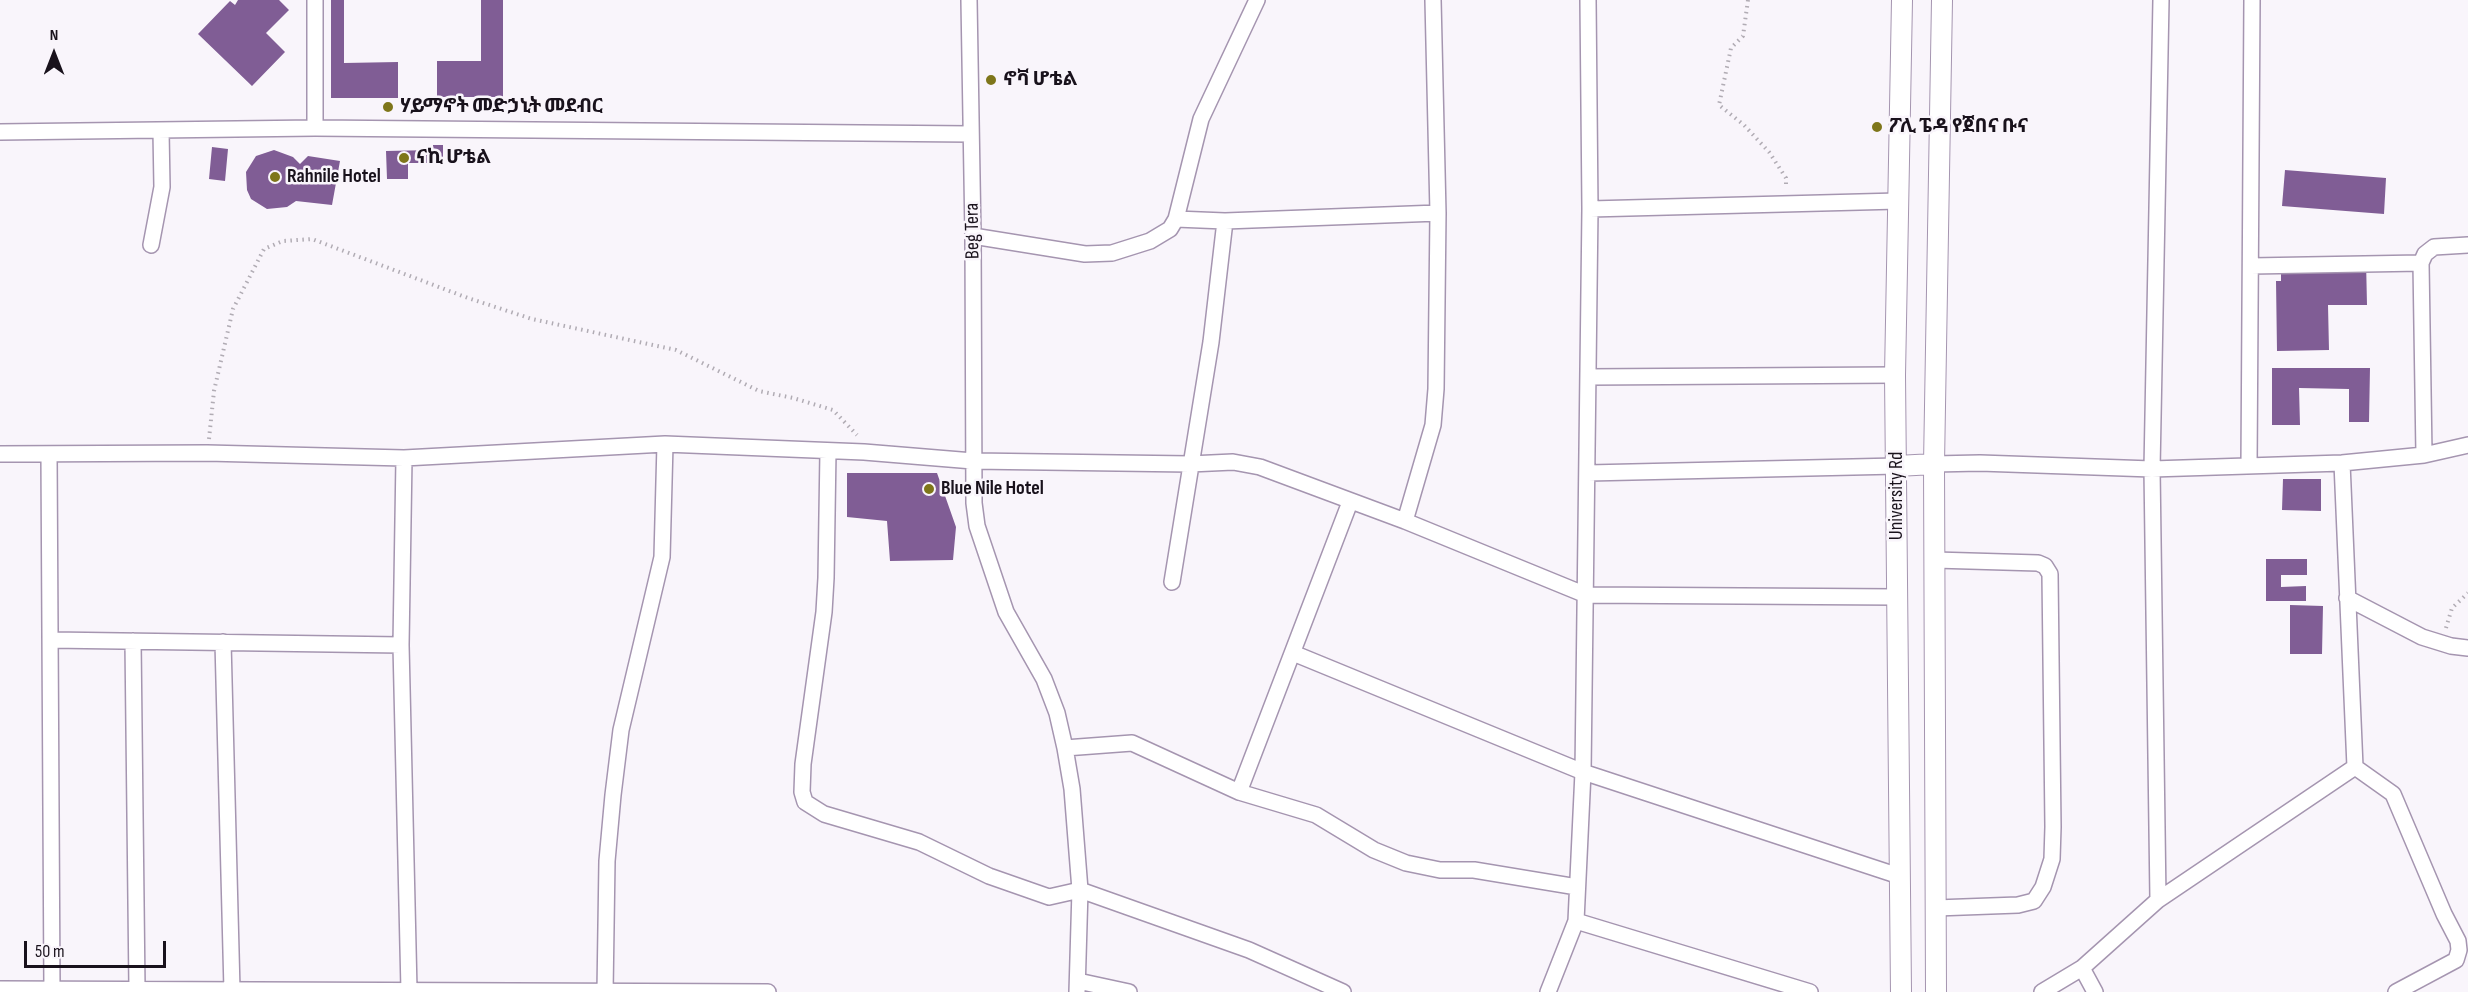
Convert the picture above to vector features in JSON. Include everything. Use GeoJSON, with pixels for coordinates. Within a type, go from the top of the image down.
{"type":"FeatureCollection","features":[{"type":"Feature","properties":{"kind":"street"},"geometry":{"type":"LineString","coordinates":[[315,0],[315,128]]}},
{"type":"Feature","properties":{"kind":"street","name":"Beg Tera"},"geometry":{"type":"LineString","coordinates":[[969,0],[974,504],[977,526],[1006,612],[1044,679],[1057,713],[1065,747],[1072,789],[1080,890],[1078,986]]}},
{"type":"Feature","properties":{"kind":"street"},"geometry":{"type":"LineString","coordinates":[[973,236],[1085,254],[1112,254],[1150,241],[1170,230],[1176,219],[1201,119],[1257,0]]}},
{"type":"Feature","properties":{"kind":"street"},"geometry":{"type":"LineString","coordinates":[[1405,521],[1433,424],[1436,389],[1438,213],[1433,0]]}},
{"type":"Feature","properties":{"kind":"street"},"geometry":{"type":"LineString","coordinates":[[1548,992],[1576,921],[1583,772],[1589,377],[1588,0]]}},
{"type":"Feature","properties":{"kind":"street","name":"University Rd"},"geometry":{"type":"LineString","coordinates":[[1901,992],[1895,375],[1902,0]]}},
{"type":"Feature","properties":{"kind":"street","name":"University Rd"},"geometry":{"type":"LineString","coordinates":[[1936,992],[1934,464],[1941,0]]}},
{"type":"Feature","properties":{"kind":"street"},"geometry":{"type":"LineString","coordinates":[[2158,900],[2152,469],[2161,0]]}},
{"type":"Feature","properties":{"kind":"street"},"geometry":{"type":"LineString","coordinates":[[2249,466],[2252,0]]}},
{"type":"Feature","properties":{"kind":"street"},"geometry":{"type":"LineString","coordinates":[[0,132],[315,128],[970,134]]}},
{"type":"Feature","properties":{"kind":"street"},"geometry":{"type":"LineString","coordinates":[[151,245],[162,187],[161,131]]}},
{"type":"Feature","properties":{"kind":"street"},"geometry":{"type":"LineString","coordinates":[[1590,209],[1898,201]]}},
{"type":"Feature","properties":{"kind":"street"},"geometry":{"type":"LineString","coordinates":[[1176,219],[1225,221],[1438,213]]}},
{"type":"Feature","properties":{"kind":"street"},"geometry":{"type":"LineString","coordinates":[[1172,582],[1211,342],[1225,221]]}},
{"type":"Feature","properties":{"kind":"street"},"geometry":{"type":"LineString","coordinates":[[2424,456],[2421,263],[2425,254],[2434,246],[2468,245]]}},
{"type":"Feature","properties":{"kind":"street"},"geometry":{"type":"LineString","coordinates":[[2251,266],[2421,263]]}},
{"type":"Feature","properties":{"kind":"street"},"geometry":{"type":"LineString","coordinates":[[1589,377],[1895,375]]}},
{"type":"Feature","properties":{"kind":"street"},"geometry":{"type":"LineString","coordinates":[[605,992],[607,861],[613,795],[621,730],[662,557],[665,444]]}},
{"type":"Feature","properties":{"kind":"street"},"geometry":{"type":"LineString","coordinates":[[0,454],[207,453],[404,458],[665,444],[864,452],[973,461],[1247,463],[1405,521],[1586,595],[1896,597]]}},
{"type":"Feature","properties":{"kind":"street"},"geometry":{"type":"LineString","coordinates":[[1588,473],[1980,463],[2152,469],[2249,466],[2342,463],[2424,456],[2468,445]]}},
{"type":"Feature","properties":{"kind":"street"},"geometry":{"type":"LineString","coordinates":[[828,451],[824,612],[803,764],[802,792],[805,802],[824,814],[919,842],[989,876],[1049,897],[1080,890],[1249,950],[1343,992]]}},
{"type":"Feature","properties":{"kind":"street"},"geometry":{"type":"LineString","coordinates":[[49,454],[52,989]]}},
{"type":"Feature","properties":{"kind":"street"},"geometry":{"type":"LineString","coordinates":[[404,458],[401,645],[409,990]]}},
{"type":"Feature","properties":{"kind":"street"},"geometry":{"type":"LineString","coordinates":[[2342,463],[2355,767]]}},
{"type":"Feature","properties":{"kind":"street"},"geometry":{"type":"LineString","coordinates":[[1239,792],[1350,502]]}},
{"type":"Feature","properties":{"kind":"street"},"geometry":{"type":"LineString","coordinates":[[1935,560],[2038,562],[2045,566],[2050,574],[2053,827],[2052,859],[2043,887],[2034,901],[2018,905],[1936,908]]}},
{"type":"Feature","properties":{"kind":"street"},"geometry":{"type":"LineString","coordinates":[[2347,598],[2406,630],[2442,644],[2468,648]]}},
{"type":"Feature","properties":{"kind":"street"},"geometry":{"type":"LineString","coordinates":[[51,640],[401,645]]}},
{"type":"Feature","properties":{"kind":"street"},"geometry":{"type":"LineString","coordinates":[[133,641],[137,989]]}},
{"type":"Feature","properties":{"kind":"street"},"geometry":{"type":"LineString","coordinates":[[224,642],[232,990]]}},
{"type":"Feature","properties":{"kind":"street"},"geometry":{"type":"LineString","coordinates":[[1293,653],[1583,772],[1899,876]]}},
{"type":"Feature","properties":{"kind":"street"},"geometry":{"type":"LineString","coordinates":[[1065,747],[1132,743],[1239,792],[1316,815],[1374,850],[1406,863],[1440,870],[1474,870],[1577,887]]}},
{"type":"Feature","properties":{"kind":"street"},"geometry":{"type":"LineString","coordinates":[[2042,992],[2082,968],[2158,900],[2355,767]]}},
{"type":"Feature","properties":{"kind":"street"},"geometry":{"type":"LineString","coordinates":[[2355,767],[2392,794],[2444,915],[2458,941],[2459,951],[2456,960],[2396,992]]}},
{"type":"Feature","properties":{"kind":"street"},"geometry":{"type":"LineString","coordinates":[[1576,921],[1810,992]]}},
{"type":"Feature","properties":{"kind":"street"},"geometry":{"type":"LineString","coordinates":[[2082,968],[2095,992]]}},
{"type":"Feature","properties":{"kind":"street"},"geometry":{"type":"LineString","coordinates":[[1078,986],[1129,992]]}},
{"type":"Feature","properties":{"kind":"street"},"geometry":{"type":"LineString","coordinates":[[0,989],[768,992]]}},
{"type":"Feature","properties":{"kind":"path"},"geometry":{"type":"LineString","coordinates":[[1748,0],[1743,36],[1731,48],[1719,105],[1744,125],[1769,152],[1786,178],[1784,204]]}},
{"type":"Feature","properties":{"kind":"path"},"geometry":{"type":"LineString","coordinates":[[207,453],[214,391],[233,309],[264,249],[283,241],[312,239],[468,298],[532,319],[676,350],[759,391],[834,410],[855,432],[864,452]]}},
{"type":"Feature","properties":{"kind":"path"},"geometry":{"type":"LineString","coordinates":[[2442,644],[2452,608],[2468,593]]}},
{"type":"Feature","properties":{"kind":"building"},"geometry":{"type":"Polygon","coordinates":[[[238,0],[279,0],[289,10],[266,33],[285,52],[252,86],[198,34],[230,1],[235,5],[238,0]]]}},
{"type":"Feature","properties":{"kind":"building"},"geometry":{"type":"Polygon","coordinates":[[[331,0],[344,0],[344,63],[398,62],[398,98],[331,98],[331,0]]]}},
{"type":"Feature","properties":{"kind":"building"},"geometry":{"type":"Polygon","coordinates":[[[481,0],[503,0],[503,97],[437,97],[437,61],[481,61],[481,0]]]}},
{"type":"Feature","properties":{"kind":"building"},"geometry":{"type":"Polygon","coordinates":[[[433,145],[443,145],[443,159],[430,159],[430,163],[408,163],[408,179],[387,179],[386,151],[433,150],[433,145]]]}},
{"type":"Feature","properties":{"kind":"building"},"geometry":{"type":"Polygon","coordinates":[[[212,147],[228,149],[225,181],[209,179],[212,147]]]}},
{"type":"Feature","properties":{"kind":"building","name":"Rahnile Hotel"},"geometry":{"type":"Polygon","coordinates":[[[274,150],[293,157],[300,164],[308,156],[340,161],[332,205],[296,201],[287,207],[267,209],[251,199],[247,190],[246,172],[256,156],[274,150]]]}},
{"type":"Feature","properties":{"kind":"building"},"geometry":{"type":"Polygon","coordinates":[[[2285,170],[2386,178],[2384,214],[2282,206],[2285,170]]]}},
{"type":"Feature","properties":{"kind":"building"},"geometry":{"type":"Polygon","coordinates":[[[2366,260],[2367,305],[2328,305],[2329,350],[2277,351],[2276,281],[2281,281],[2281,274],[2285,269],[2366,260]]]}},
{"type":"Feature","properties":{"kind":"building"},"geometry":{"type":"Polygon","coordinates":[[[2272,368],[2370,368],[2369,422],[2349,422],[2349,389],[2299,388],[2300,425],[2272,425],[2272,368]]]}},
{"type":"Feature","properties":{"kind":"building"},"geometry":{"type":"Polygon","coordinates":[[[847,473],[937,473],[956,527],[953,560],[890,561],[887,521],[847,517],[847,473]]]}},
{"type":"Feature","properties":{"kind":"building"},"geometry":{"type":"Polygon","coordinates":[[[2283,479],[2321,479],[2321,511],[2282,510],[2283,479]]]}},
{"type":"Feature","properties":{"kind":"building"},"geometry":{"type":"Polygon","coordinates":[[[2266,559],[2307,559],[2307,575],[2281,575],[2281,587],[2306,586],[2306,601],[2266,601],[2266,559]]]}},
{"type":"Feature","properties":{"kind":"building"},"geometry":{"type":"Polygon","coordinates":[[[2290,605],[2323,606],[2322,654],[2290,654],[2290,605]]]}},
{"type":"Feature","properties":{"kind":"place","name":"ኖቫ ሆቴል"},"geometry":{"type":"Point","coordinates":[991,80]}},
{"type":"Feature","properties":{"kind":"place","name":"ሃይማኖት መድኃኒት መደብር"},"geometry":{"type":"Point","coordinates":[388,107]}},
{"type":"Feature","properties":{"kind":"place","name":"ፖሊ ፔዳ የጀበና ቡና"},"geometry":{"type":"Point","coordinates":[1877,127]}},
{"type":"Feature","properties":{"kind":"place","name":"ናኪ ሆቴል"},"geometry":{"type":"Point","coordinates":[404,158]}},
{"type":"Feature","properties":{"kind":"place","name":"Rahnile Hotel"},"geometry":{"type":"Point","coordinates":[275,177]}},
{"type":"Feature","properties":{"kind":"place","name":"Blue Nile Hotel"},"geometry":{"type":"Point","coordinates":[929,489]}}]}
